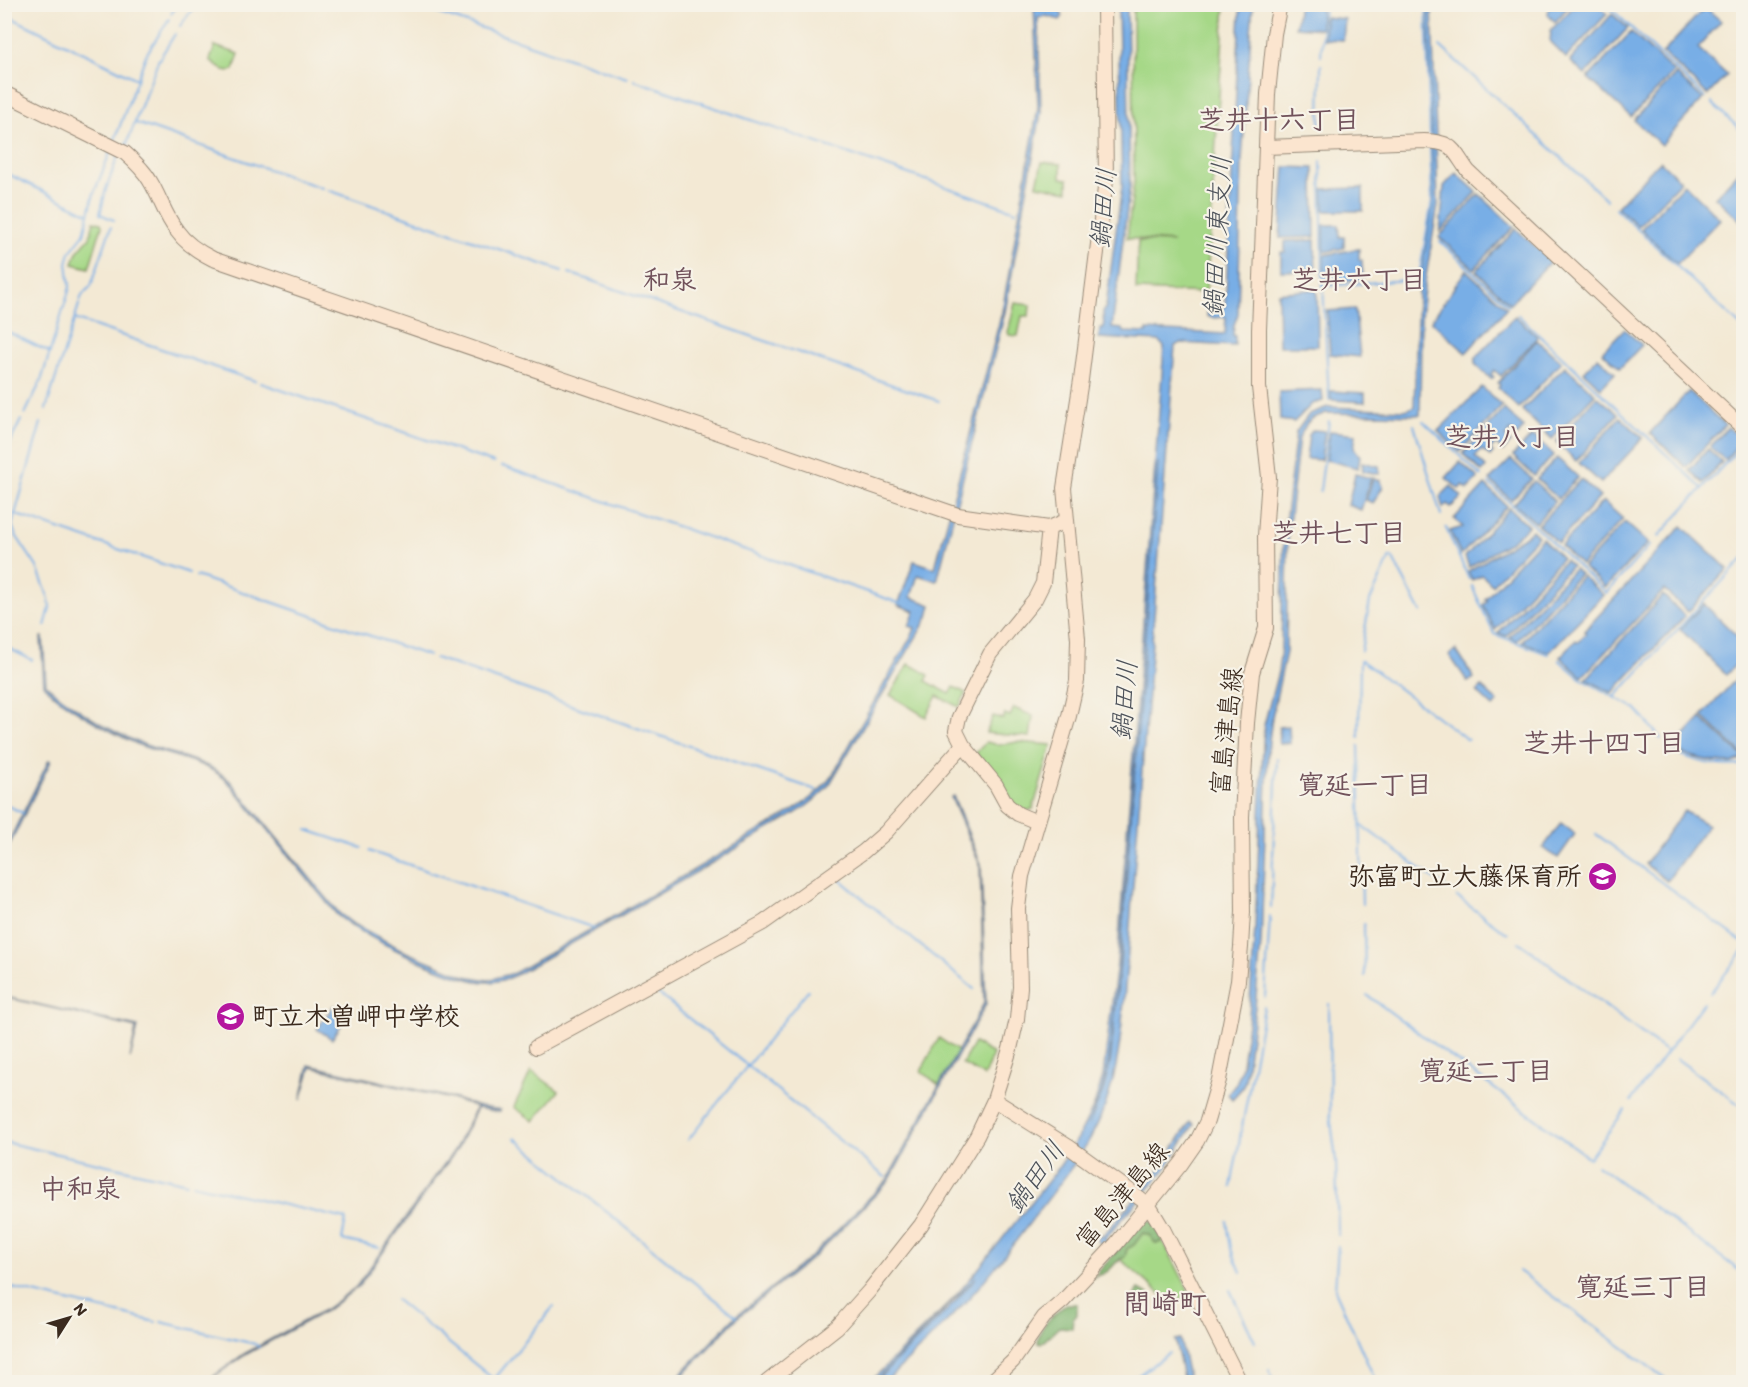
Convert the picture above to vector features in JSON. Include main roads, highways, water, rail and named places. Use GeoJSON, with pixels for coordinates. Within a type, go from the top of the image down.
{"type":"FeatureCollection","features":[{"type":"Feature","properties":{"kind":"water"},"geometry":{"type":"Polygon","coordinates":[[[1299,4],[1321,5],[1321,29],[1295,27],[1299,4]]]}},
{"type":"Feature","properties":{"kind":"water"},"geometry":{"type":"Polygon","coordinates":[[[1549,4],[1570,5],[1555,22],[1548,15],[1549,4]]]}},
{"type":"Feature","properties":{"kind":"water"},"geometry":{"type":"Polygon","coordinates":[[[1576,4],[1599,5],[1607,14],[1566,58],[1550,42],[1551,30],[1576,4]]]}},
{"type":"Feature","properties":{"kind":"water"},"geometry":{"type":"Polygon","coordinates":[[[1034,5],[1037,5],[1040,10],[1049,6],[1059,7],[1063,16],[1060,20],[1046,16],[1038,18],[1041,113],[1005,312],[937,581],[918,575],[911,597],[931,605],[928,617],[831,782],[806,806],[695,873],[516,975],[489,982],[475,980],[457,976],[415,959],[374,939],[337,915],[229,783],[210,769],[139,745],[116,734],[76,711],[44,686],[41,637],[43,637],[46,685],[103,725],[140,743],[211,768],[230,781],[339,913],[352,923],[406,952],[465,976],[488,980],[514,973],[795,810],[816,794],[833,774],[913,633],[915,628],[909,626],[915,611],[898,605],[914,561],[935,568],[1002,312],[1038,108],[1034,5]]]}},
{"type":"Feature","properties":{"kind":"water"},"geometry":{"type":"Polygon","coordinates":[[[1118,5],[1127,5],[1130,186],[1112,328],[1123,329],[1124,332],[1147,333],[1147,330],[1225,334],[1226,317],[1207,316],[1208,308],[1225,307],[1240,12],[1242,5],[1253,5],[1242,160],[1238,314],[1233,335],[1235,346],[1180,343],[1175,346],[1123,1012],[1120,1044],[1110,1091],[1097,1125],[1080,1155],[990,1273],[960,1308],[885,1382],[875,1382],[954,1303],[976,1277],[874,1382],[870,1382],[952,1300],[1057,1170],[1078,1138],[1094,1106],[1103,1076],[1117,963],[1164,347],[1159,341],[1099,338],[1100,328],[1104,328],[1103,312],[1106,306],[1122,186],[1118,5]],[[1158,462],[1119,964],[1109,1061],[1102,1090],[1088,1126],[1103,1091],[1110,1062],[1120,964],[1158,462]]]}},
{"type":"Feature","properties":{"kind":"water"},"geometry":{"type":"Polygon","coordinates":[[[1428,5],[1432,5],[1438,205],[1421,318],[1420,415],[1326,413],[1307,423],[1299,438],[1288,534],[1286,652],[1272,717],[1268,750],[1261,943],[1255,1007],[1245,1081],[1232,1099],[1228,1094],[1236,1084],[1241,1070],[1249,1017],[1264,725],[1278,672],[1281,648],[1284,532],[1296,432],[1309,414],[1328,407],[1405,410],[1414,407],[1418,293],[1433,201],[1428,5]]]}},
{"type":"Feature","properties":{"kind":"water"},"geometry":{"type":"Polygon","coordinates":[[[1705,7],[1721,21],[1698,48],[1727,75],[1708,95],[1663,53],[1705,7]]]}},
{"type":"Feature","properties":{"kind":"water"},"geometry":{"type":"Polygon","coordinates":[[[1612,14],[1628,28],[1585,75],[1570,61],[1612,14]]]}},
{"type":"Feature","properties":{"kind":"water"},"geometry":{"type":"Polygon","coordinates":[[[1325,17],[1345,19],[1343,40],[1324,39],[1325,17]]]}},
{"type":"Feature","properties":{"kind":"water"},"geometry":{"type":"Polygon","coordinates":[[[1631,32],[1674,72],[1631,117],[1588,78],[1631,32]]]}},
{"type":"Feature","properties":{"kind":"water"},"geometry":{"type":"Polygon","coordinates":[[[1676,74],[1703,99],[1661,145],[1634,120],[1676,74]]]}},
{"type":"Feature","properties":{"kind":"water"},"geometry":{"type":"Polygon","coordinates":[[[1660,161],[1681,181],[1638,226],[1617,207],[1660,161]]]}},
{"type":"Feature","properties":{"kind":"water"},"geometry":{"type":"Polygon","coordinates":[[[1285,167],[1314,168],[1315,237],[1280,238],[1285,167]]]}},
{"type":"Feature","properties":{"kind":"water"},"geometry":{"type":"Polygon","coordinates":[[[1743,167],[1743,223],[1715,197],[1743,167]]]}},
{"type":"Feature","properties":{"kind":"water"},"geometry":{"type":"Polygon","coordinates":[[[1456,173],[1477,192],[1440,232],[1444,186],[1456,173]]]}},
{"type":"Feature","properties":{"kind":"water"},"geometry":{"type":"Polygon","coordinates":[[[1684,184],[1720,219],[1677,264],[1641,229],[1684,184]]]}},
{"type":"Feature","properties":{"kind":"water"},"geometry":{"type":"Polygon","coordinates":[[[1363,188],[1363,211],[1324,211],[1323,189],[1363,188]]]}},
{"type":"Feature","properties":{"kind":"water"},"geometry":{"type":"Polygon","coordinates":[[[1479,194],[1514,227],[1474,269],[1439,237],[1479,194]]]}},
{"type":"Feature","properties":{"kind":"water"},"geometry":{"type":"Polygon","coordinates":[[[1324,225],[1339,225],[1340,237],[1344,237],[1344,248],[1324,252],[1324,225]]]}},
{"type":"Feature","properties":{"kind":"water"},"geometry":{"type":"Polygon","coordinates":[[[1516,229],[1549,259],[1549,263],[1510,304],[1476,271],[1516,229]]]}},
{"type":"Feature","properties":{"kind":"water"},"geometry":{"type":"Polygon","coordinates":[[[1315,240],[1316,271],[1281,271],[1281,252],[1285,252],[1285,241],[1315,240]]]}},
{"type":"Feature","properties":{"kind":"water"},"geometry":{"type":"Polygon","coordinates":[[[1359,249],[1363,279],[1324,283],[1324,255],[1359,249]]]}},
{"type":"Feature","properties":{"kind":"water"},"geometry":{"type":"Polygon","coordinates":[[[1466,270],[1507,308],[1466,353],[1431,321],[1466,270]]]}},
{"type":"Feature","properties":{"kind":"water"},"geometry":{"type":"Polygon","coordinates":[[[1317,289],[1318,346],[1279,346],[1278,293],[1317,289]]]}},
{"type":"Feature","properties":{"kind":"water"},"geometry":{"type":"Polygon","coordinates":[[[1355,309],[1360,357],[1330,354],[1327,311],[1355,309]]]}},
{"type":"Feature","properties":{"kind":"water"},"geometry":{"type":"Polygon","coordinates":[[[1515,316],[1538,337],[1501,376],[1494,370],[1491,374],[1494,377],[1491,379],[1475,364],[1475,358],[1515,316]]]}},
{"type":"Feature","properties":{"kind":"water"},"geometry":{"type":"Polygon","coordinates":[[[1624,329],[1642,345],[1620,368],[1602,352],[1624,329]]]}},
{"type":"Feature","properties":{"kind":"water"},"geometry":{"type":"Polygon","coordinates":[[[1537,340],[1561,362],[1519,408],[1498,388],[1500,385],[1498,383],[1537,340]]]}},
{"type":"Feature","properties":{"kind":"water"},"geometry":{"type":"Polygon","coordinates":[[[1598,357],[1615,373],[1601,388],[1584,372],[1598,357]]]}},
{"type":"Feature","properties":{"kind":"water"},"geometry":{"type":"Polygon","coordinates":[[[1565,366],[1595,394],[1552,439],[1522,410],[1565,366]]]}},
{"type":"Feature","properties":{"kind":"water"},"geometry":{"type":"Polygon","coordinates":[[[1482,387],[1502,406],[1460,452],[1438,431],[1482,387]]]}},
{"type":"Feature","properties":{"kind":"water"},"geometry":{"type":"Polygon","coordinates":[[[1322,390],[1323,401],[1312,404],[1294,422],[1280,420],[1279,392],[1322,390]]]}},
{"type":"Feature","properties":{"kind":"water"},"geometry":{"type":"Polygon","coordinates":[[[1330,391],[1365,393],[1365,402],[1331,400],[1330,391]]]}},
{"type":"Feature","properties":{"kind":"water"},"geometry":{"type":"Polygon","coordinates":[[[1689,391],[1725,425],[1686,467],[1650,433],[1689,391]]]}},
{"type":"Feature","properties":{"kind":"water"},"geometry":{"type":"Polygon","coordinates":[[[1597,396],[1618,414],[1576,461],[1556,442],[1597,396]]]}},
{"type":"Feature","properties":{"kind":"water"},"geometry":{"type":"Polygon","coordinates":[[[1504,409],[1524,428],[1517,436],[1511,431],[1505,437],[1511,443],[1503,451],[1496,444],[1490,450],[1493,453],[1490,456],[1482,450],[1475,457],[1486,467],[1482,472],[1463,454],[1504,409]]]}},
{"type":"Feature","properties":{"kind":"water"},"geometry":{"type":"Polygon","coordinates":[[[1620,417],[1643,438],[1601,483],[1579,463],[1620,417]]]}},
{"type":"Feature","properties":{"kind":"water"},"geometry":{"type":"Polygon","coordinates":[[[1728,427],[1742,440],[1725,460],[1710,447],[1728,427]]]}},
{"type":"Feature","properties":{"kind":"water"},"geometry":{"type":"Polygon","coordinates":[[[1313,430],[1325,431],[1321,460],[1306,459],[1309,435],[1313,430]]]}},
{"type":"Feature","properties":{"kind":"water"},"geometry":{"type":"Polygon","coordinates":[[[1330,431],[1356,434],[1354,448],[1360,456],[1358,468],[1326,460],[1330,431]]]}},
{"type":"Feature","properties":{"kind":"water"},"geometry":{"type":"Polygon","coordinates":[[[1531,437],[1535,437],[1554,455],[1534,476],[1513,456],[1531,437]]]}},
{"type":"Feature","properties":{"kind":"water"},"geometry":{"type":"Polygon","coordinates":[[[1708,449],[1722,462],[1703,483],[1689,470],[1708,449]]]}},
{"type":"Feature","properties":{"kind":"water"},"geometry":{"type":"Polygon","coordinates":[[[1557,458],[1578,477],[1558,499],[1537,479],[1557,458]]]}},
{"type":"Feature","properties":{"kind":"water"},"geometry":{"type":"Polygon","coordinates":[[[1511,459],[1532,479],[1511,500],[1490,480],[1511,459]]]}},
{"type":"Feature","properties":{"kind":"water"},"geometry":{"type":"Polygon","coordinates":[[[1362,462],[1379,466],[1380,474],[1363,471],[1362,462]]]}},
{"type":"Feature","properties":{"kind":"water"},"geometry":{"type":"Polygon","coordinates":[[[1460,462],[1478,478],[1468,489],[1463,485],[1459,489],[1446,478],[1460,462]]]}},
{"type":"Feature","properties":{"kind":"water"},"geometry":{"type":"Polygon","coordinates":[[[1355,474],[1371,478],[1361,510],[1348,505],[1355,474]]]}},
{"type":"Feature","properties":{"kind":"water"},"geometry":{"type":"Polygon","coordinates":[[[1373,478],[1380,480],[1383,487],[1373,503],[1366,500],[1373,478]]]}},
{"type":"Feature","properties":{"kind":"water"},"geometry":{"type":"Polygon","coordinates":[[[1581,479],[1600,497],[1558,543],[1538,525],[1581,479]]]}},
{"type":"Feature","properties":{"kind":"water"},"geometry":{"type":"Polygon","coordinates":[[[1534,481],[1555,501],[1536,523],[1514,504],[1534,481]]]}},
{"type":"Feature","properties":{"kind":"water"},"geometry":{"type":"Polygon","coordinates":[[[1485,485],[1507,506],[1461,555],[1450,531],[1463,527],[1454,519],[1485,485]]]}},
{"type":"Feature","properties":{"kind":"water"},"geometry":{"type":"Polygon","coordinates":[[[1451,486],[1462,497],[1451,507],[1447,504],[1443,508],[1440,497],[1451,486]]]}},
{"type":"Feature","properties":{"kind":"water"},"geometry":{"type":"Polygon","coordinates":[[[1603,501],[1623,519],[1581,565],[1561,546],[1603,501]]]}},
{"type":"Feature","properties":{"kind":"water"},"geometry":{"type":"Polygon","coordinates":[[[1509,508],[1528,526],[1513,540],[1469,567],[1465,557],[1509,508]]]}},
{"type":"Feature","properties":{"kind":"water"},"geometry":{"type":"Polygon","coordinates":[[[1625,522],[1648,543],[1605,588],[1583,567],[1625,522]]]}},
{"type":"Feature","properties":{"kind":"water"},"geometry":{"type":"Polygon","coordinates":[[[1682,526],[1728,569],[1688,612],[1664,590],[1582,677],[1560,657],[1576,640],[1578,642],[1586,633],[1584,631],[1682,526]]]}},
{"type":"Feature","properties":{"kind":"water"},"geometry":{"type":"Polygon","coordinates":[[[1532,530],[1538,536],[1492,585],[1482,575],[1472,580],[1468,571],[1532,530]]]}},
{"type":"Feature","properties":{"kind":"water"},"geometry":{"type":"Polygon","coordinates":[[[1542,538],[1562,558],[1495,630],[1483,605],[1487,601],[1485,599],[1542,538]]]}},
{"type":"Feature","properties":{"kind":"water"},"geometry":{"type":"Polygon","coordinates":[[[1565,560],[1571,566],[1506,636],[1498,633],[1565,560]]]}},
{"type":"Feature","properties":{"kind":"water"},"geometry":{"type":"Polygon","coordinates":[[[1574,569],[1580,574],[1517,641],[1509,637],[1574,569]]]}},
{"type":"Feature","properties":{"kind":"water"},"geometry":{"type":"Polygon","coordinates":[[[1582,576],[1603,595],[1549,652],[1522,642],[1582,576]]]}},
{"type":"Feature","properties":{"kind":"water"},"geometry":{"type":"Polygon","coordinates":[[[1663,595],[1685,616],[1612,693],[1586,679],[1663,595]]]}},
{"type":"Feature","properties":{"kind":"water"},"geometry":{"type":"Polygon","coordinates":[[[1704,604],[1743,642],[1743,657],[1726,675],[1680,629],[1704,604]]]}},
{"type":"Feature","properties":{"kind":"water"},"geometry":{"type":"Polygon","coordinates":[[[1456,650],[1474,678],[1468,682],[1449,655],[1456,650]]]}},
{"type":"Feature","properties":{"kind":"water"},"geometry":{"type":"Polygon","coordinates":[[[1736,679],[1743,686],[1743,755],[1702,716],[1736,679]]]}},
{"type":"Feature","properties":{"kind":"water"},"geometry":{"type":"Polygon","coordinates":[[[1482,687],[1498,702],[1493,707],[1477,692],[1482,687]]]}},
{"type":"Feature","properties":{"kind":"water"},"geometry":{"type":"Polygon","coordinates":[[[1701,718],[1743,758],[1732,763],[1717,762],[1678,751],[1674,747],[1701,718]]]}},
{"type":"Feature","properties":{"kind":"water"},"geometry":{"type":"Polygon","coordinates":[[[1289,726],[1290,743],[1279,744],[1279,727],[1289,726]]]}},
{"type":"Feature","properties":{"kind":"water"},"geometry":{"type":"Polygon","coordinates":[[[49,760],[51,761],[5,854],[5,849],[49,760]]]}},
{"type":"Feature","properties":{"kind":"water"},"geometry":{"type":"Polygon","coordinates":[[[953,796],[981,864],[986,1004],[889,1181],[816,1255],[738,1317],[676,1382],[673,1382],[736,1316],[814,1254],[887,1180],[984,1003],[980,865],[951,797],[953,796]]]}},
{"type":"Feature","properties":{"kind":"water"},"geometry":{"type":"Polygon","coordinates":[[[1684,811],[1708,825],[1667,881],[1645,864],[1684,811]]]}},
{"type":"Feature","properties":{"kind":"water"},"geometry":{"type":"Polygon","coordinates":[[[1561,823],[1575,834],[1558,858],[1543,848],[1561,823]]]}},
{"type":"Feature","properties":{"kind":"water"},"geometry":{"type":"Polygon","coordinates":[[[5,997],[138,1027],[130,1059],[136,1028],[5,997]]]}},
{"type":"Feature","properties":{"kind":"water"},"geometry":{"type":"Polygon","coordinates":[[[334,1005],[348,1015],[332,1039],[317,1029],[334,1005]]]}},
{"type":"Feature","properties":{"kind":"water"},"geometry":{"type":"Polygon","coordinates":[[[309,1065],[456,1099],[476,1106],[500,1110],[500,1112],[477,1108],[457,1149],[359,1286],[327,1310],[245,1355],[206,1382],[244,1354],[326,1309],[356,1287],[455,1149],[476,1107],[456,1100],[311,1067],[301,1100],[309,1065]]]}},
{"type":"Feature","properties":{"kind":"water"},"geometry":{"type":"Polygon","coordinates":[[[1190,1122],[1194,1124],[1164,1171],[1105,1239],[1107,1241],[1103,1246],[1097,1240],[1101,1235],[1103,1236],[1160,1169],[1190,1122]]]}},
{"type":"Feature","properties":{"kind":"water"},"geometry":{"type":"Polygon","coordinates":[[[1180,1339],[1189,1382],[1184,1382],[1175,1340],[1180,1339]]]}},
{"type":"Feature","properties":{"kind":"waterway"},"geometry":{"type":"LineString","coordinates":[[171,14],[178,4]]}},
{"type":"Feature","properties":{"kind":"waterway"},"geometry":{"type":"LineString","coordinates":[[180,26],[196,4]]}},
{"type":"Feature","properties":{"kind":"waterway"},"geometry":{"type":"LineString","coordinates":[[412,4],[627,78]]}},
{"type":"Feature","properties":{"kind":"waterway"},"geometry":{"type":"LineString","coordinates":[[1321,56],[1324,4]]}},
{"type":"Feature","properties":{"kind":"waterway"},"geometry":{"type":"LineString","coordinates":[[1426,4],[1430,137]]}},
{"type":"Feature","properties":{"kind":"waterway"},"geometry":{"type":"LineString","coordinates":[[1606,4],[1706,98]]}},
{"type":"Feature","properties":{"kind":"waterway"},"geometry":{"type":"LineString","coordinates":[[4,14],[137,79]]}},
{"type":"Feature","properties":{"kind":"waterway"},"geometry":{"type":"LineString","coordinates":[[114,142],[146,55],[169,19]]}},
{"type":"Feature","properties":{"kind":"waterway"},"geometry":{"type":"LineString","coordinates":[[126,146],[158,61],[175,34]]}},
{"type":"Feature","properties":{"kind":"waterway"},"geometry":{"type":"LineString","coordinates":[[1440,46],[1607,200]]}},
{"type":"Feature","properties":{"kind":"waterway"},"geometry":{"type":"LineString","coordinates":[[1320,125],[1321,65]]}},
{"type":"Feature","properties":{"kind":"waterway"},"geometry":{"type":"LineString","coordinates":[[634,80],[1016,211]]}},
{"type":"Feature","properties":{"kind":"waterway"},"geometry":{"type":"LineString","coordinates":[[1712,103],[1744,133]]}},
{"type":"Feature","properties":{"kind":"waterway"},"geometry":{"type":"LineString","coordinates":[[136,123],[322,188]]}},
{"type":"Feature","properties":{"kind":"waterway"},"geometry":{"type":"LineString","coordinates":[[1418,282],[1432,201],[1430,145]]}},
{"type":"Feature","properties":{"kind":"waterway"},"geometry":{"type":"LineString","coordinates":[[25,414],[41,381],[70,287],[67,263],[70,252],[84,234],[94,193],[111,150]]}},
{"type":"Feature","properties":{"kind":"waterway"},"geometry":{"type":"LineString","coordinates":[[114,220],[100,214],[118,156]]}},
{"type":"Feature","properties":{"kind":"waterway"},"geometry":{"type":"LineString","coordinates":[[1321,161],[1323,285]]}},
{"type":"Feature","properties":{"kind":"waterway"},"geometry":{"type":"LineString","coordinates":[[4,172],[87,213]]}},
{"type":"Feature","properties":{"kind":"waterway"},"geometry":{"type":"LineString","coordinates":[[328,190],[562,271]]}},
{"type":"Feature","properties":{"kind":"waterway"},"geometry":{"type":"LineString","coordinates":[[1615,208],[1744,329]]}},
{"type":"Feature","properties":{"kind":"waterway"},"geometry":{"type":"LineString","coordinates":[[46,409],[82,295],[91,286],[111,227]]}},
{"type":"Feature","properties":{"kind":"waterway"},"geometry":{"type":"LineString","coordinates":[[1440,241],[1508,305]]}},
{"type":"Feature","properties":{"kind":"waterway"},"geometry":{"type":"LineString","coordinates":[[569,273],[939,401]]}},
{"type":"Feature","properties":{"kind":"waterway"},"geometry":{"type":"LineString","coordinates":[[1329,400],[1323,286],[1408,280]]}},
{"type":"Feature","properties":{"kind":"waterway"},"geometry":{"type":"LineString","coordinates":[[1518,315],[1703,489]]}},
{"type":"Feature","properties":{"kind":"waterway"},"geometry":{"type":"LineString","coordinates":[[74,319],[255,381]]}},
{"type":"Feature","properties":{"kind":"waterway"},"geometry":{"type":"LineString","coordinates":[[4,330],[49,352]]}},
{"type":"Feature","properties":{"kind":"waterway"},"geometry":{"type":"LineString","coordinates":[[261,383],[494,463]]}},
{"type":"Feature","properties":{"kind":"waterway"},"geometry":{"type":"LineString","coordinates":[[4,455],[21,420]]}},
{"type":"Feature","properties":{"kind":"waterway"},"geometry":{"type":"LineString","coordinates":[[1320,491],[1329,421]]}},
{"type":"Feature","properties":{"kind":"waterway"},"geometry":{"type":"LineString","coordinates":[[1423,421],[1481,476]]}},
{"type":"Feature","properties":{"kind":"waterway"},"geometry":{"type":"LineString","coordinates":[[41,423],[12,525],[15,534],[37,567],[49,599],[50,608],[45,626]]}},
{"type":"Feature","properties":{"kind":"waterway"},"geometry":{"type":"LineString","coordinates":[[1414,425],[1441,515]]}},
{"type":"Feature","properties":{"kind":"waterway"},"geometry":{"type":"LineString","coordinates":[[1659,536],[1742,445]]}},
{"type":"Feature","properties":{"kind":"waterway"},"geometry":{"type":"LineString","coordinates":[[502,466],[899,603]]}},
{"type":"Feature","properties":{"kind":"waterway"},"geometry":{"type":"LineString","coordinates":[[1489,483],[1606,593],[1650,545]]}},
{"type":"Feature","properties":{"kind":"waterway"},"geometry":{"type":"LineString","coordinates":[[14,514],[189,573]]}},
{"type":"Feature","properties":{"kind":"waterway"},"geometry":{"type":"LineString","coordinates":[[1446,528],[1469,579]]}},
{"type":"Feature","properties":{"kind":"waterway"},"geometry":{"type":"LineString","coordinates":[[1361,651],[1370,601],[1390,557],[1421,612]]}},
{"type":"Feature","properties":{"kind":"waterway"},"geometry":{"type":"LineString","coordinates":[[1615,697],[1744,558]]}},
{"type":"Feature","properties":{"kind":"waterway"},"geometry":{"type":"LineString","coordinates":[[196,576],[429,656]]}},
{"type":"Feature","properties":{"kind":"waterway"},"geometry":{"type":"LineString","coordinates":[[1472,586],[1494,634],[1548,654]]}},
{"type":"Feature","properties":{"kind":"waterway"},"geometry":{"type":"LineString","coordinates":[[4,646],[32,660]]}},
{"type":"Feature","properties":{"kind":"waterway"},"geometry":{"type":"LineString","coordinates":[[435,658],[816,790]]}},
{"type":"Feature","properties":{"kind":"waterway"},"geometry":{"type":"LineString","coordinates":[[1559,660],[1580,678],[1636,709],[1661,739]]}},
{"type":"Feature","properties":{"kind":"waterway"},"geometry":{"type":"LineString","coordinates":[[1359,737],[1360,661],[1362,661],[1468,740]]}},
{"type":"Feature","properties":{"kind":"waterway"},"geometry":{"type":"LineString","coordinates":[[1359,746],[1362,904]]}},
{"type":"Feature","properties":{"kind":"waterway"},"geometry":{"type":"LineString","coordinates":[[1670,749],[1706,763],[1744,764]]}},
{"type":"Feature","properties":{"kind":"waterway"},"geometry":{"type":"LineString","coordinates":[[1271,907],[1277,758]]}},
{"type":"Feature","properties":{"kind":"waterway"},"geometry":{"type":"LineString","coordinates":[[4,804],[23,813]]}},
{"type":"Feature","properties":{"kind":"waterway"},"geometry":{"type":"LineString","coordinates":[[1361,825],[1445,887]]}},
{"type":"Feature","properties":{"kind":"waterway"},"geometry":{"type":"LineString","coordinates":[[307,830],[362,848]]}},
{"type":"Feature","properties":{"kind":"waterway"},"geometry":{"type":"LineString","coordinates":[[1596,834],[1744,943]]}},
{"type":"Feature","properties":{"kind":"waterway"},"geometry":{"type":"LineString","coordinates":[[369,851],[594,928]]}},
{"type":"Feature","properties":{"kind":"waterway"},"geometry":{"type":"LineString","coordinates":[[839,879],[974,989]]}},
{"type":"Feature","properties":{"kind":"waterway"},"geometry":{"type":"LineString","coordinates":[[1457,897],[1508,934]]}},
{"type":"Feature","properties":{"kind":"waterway"},"geometry":{"type":"LineString","coordinates":[[1265,997],[1270,916]]}},
{"type":"Feature","properties":{"kind":"waterway"},"geometry":{"type":"LineString","coordinates":[[1364,924],[1365,976]]}},
{"type":"Feature","properties":{"kind":"waterway"},"geometry":{"type":"LineString","coordinates":[[1519,942],[1667,1052]]}},
{"type":"Feature","properties":{"kind":"waterway"},"geometry":{"type":"LineString","coordinates":[[1710,993],[1744,950]]}},
{"type":"Feature","properties":{"kind":"waterway"},"geometry":{"type":"LineString","coordinates":[[688,1140],[808,990]]}},
{"type":"Feature","properties":{"kind":"waterway"},"geometry":{"type":"LineString","coordinates":[[655,991],[885,1177]]}},
{"type":"Feature","properties":{"kind":"waterway"},"geometry":{"type":"LineString","coordinates":[[1367,995],[1589,1158],[1625,1110]]}},
{"type":"Feature","properties":{"kind":"waterway"},"geometry":{"type":"LineString","coordinates":[[1631,1101],[1703,1003]]}},
{"type":"Feature","properties":{"kind":"waterway"},"geometry":{"type":"LineString","coordinates":[[1329,1004],[1330,1113],[1336,1161],[1338,1235]]}},
{"type":"Feature","properties":{"kind":"waterway"},"geometry":{"type":"LineString","coordinates":[[1231,1187],[1264,1007]]}},
{"type":"Feature","properties":{"kind":"waterway"},"geometry":{"type":"LineString","coordinates":[[1677,1059],[1744,1108]]}},
{"type":"Feature","properties":{"kind":"waterway"},"geometry":{"type":"LineString","coordinates":[[515,1138],[736,1316]]}},
{"type":"Feature","properties":{"kind":"waterway"},"geometry":{"type":"LineString","coordinates":[[4,1142],[187,1183]]}},
{"type":"Feature","properties":{"kind":"waterway"},"geometry":{"type":"LineString","coordinates":[[1597,1165],[1744,1274]]}},
{"type":"Feature","properties":{"kind":"waterway"},"geometry":{"type":"LineString","coordinates":[[193,1184],[346,1219],[342,1240],[379,1248]]}},
{"type":"Feature","properties":{"kind":"waterway"},"geometry":{"type":"LineString","coordinates":[[1227,1221],[1231,1249],[1241,1272]]}},
{"type":"Feature","properties":{"kind":"waterway"},"geometry":{"type":"LineString","coordinates":[[1338,1246],[1335,1290],[1376,1382]]}},
{"type":"Feature","properties":{"kind":"waterway"},"geometry":{"type":"LineString","coordinates":[[1519,1271],[1670,1382]]}},
{"type":"Feature","properties":{"kind":"waterway"},"geometry":{"type":"LineString","coordinates":[[4,1286],[156,1322]]}},
{"type":"Feature","properties":{"kind":"waterway"},"geometry":{"type":"LineString","coordinates":[[1230,1290],[1255,1342]]}},
{"type":"Feature","properties":{"kind":"waterway"},"geometry":{"type":"LineString","coordinates":[[396,1300],[497,1382]]}},
{"type":"Feature","properties":{"kind":"waterway"},"geometry":{"type":"LineString","coordinates":[[492,1382],[554,1306]]}},
{"type":"Feature","properties":{"kind":"waterway"},"geometry":{"type":"LineString","coordinates":[[161,1322],[255,1344],[259,1347]]}},
{"type":"Feature","properties":{"kind":"waterway"},"geometry":{"type":"LineString","coordinates":[[1129,1382],[1169,1353]]}},
{"type":"Feature","properties":{"kind":"waterway"},"geometry":{"type":"LineString","coordinates":[[1269,1370],[1275,1382]]}},
{"type":"Feature","properties":{"kind":"place","name":"弥富町立大藤保育所"},"geometry":{"type":"Point","coordinates":[1603,876]}},
{"type":"Feature","properties":{"kind":"place","name":"町立木曽岬中学校"},"geometry":{"type":"Point","coordinates":[231,1016]}},
{"type":"Feature","properties":{"kind":"district","name":"芝井十六丁目"},"geometry":{"type":"Point","coordinates":[1279,120]}},
{"type":"Feature","properties":{"kind":"district","name":"和泉"},"geometry":{"type":"Point","coordinates":[670,280]}},
{"type":"Feature","properties":{"kind":"district","name":"芝井六丁目"},"geometry":{"type":"Point","coordinates":[1359,280]}},
{"type":"Feature","properties":{"kind":"district","name":"芝井八丁目"},"geometry":{"type":"Point","coordinates":[1512,437]}},
{"type":"Feature","properties":{"kind":"district","name":"芝井七丁目"},"geometry":{"type":"Point","coordinates":[1339,533]}},
{"type":"Feature","properties":{"kind":"district","name":"芝井十四丁目"},"geometry":{"type":"Point","coordinates":[1604,743]}},
{"type":"Feature","properties":{"kind":"district","name":"寛延一丁目"},"geometry":{"type":"Point","coordinates":[1365,785]}},
{"type":"Feature","properties":{"kind":"district","name":"寛延二丁目"},"geometry":{"type":"Point","coordinates":[1486,1071]}},
{"type":"Feature","properties":{"kind":"district","name":"中和泉"},"geometry":{"type":"Point","coordinates":[80,1189]}},
{"type":"Feature","properties":{"kind":"district","name":"寛延三丁目"},"geometry":{"type":"Point","coordinates":[1643,1287]}},
{"type":"Feature","properties":{"kind":"district","name":"間崎町"},"geometry":{"type":"Point","coordinates":[1165,1303]}},
{"type":"Feature","properties":{"kind":"water label","name":"鍋田川"},"geometry":{"type":"Point","coordinates":[1103,208]}},
{"type":"Feature","properties":{"kind":"water label","name":"鍋田川東支川"},"geometry":{"type":"Point","coordinates":[1217,236]}},
{"type":"Feature","properties":{"kind":"water label","name":"鍋田川"},"geometry":{"type":"Point","coordinates":[1124,700]}},
{"type":"Feature","properties":{"kind":"water label","name":"鍋田川"},"geometry":{"type":"Point","coordinates":[1035,1177]}}]}
